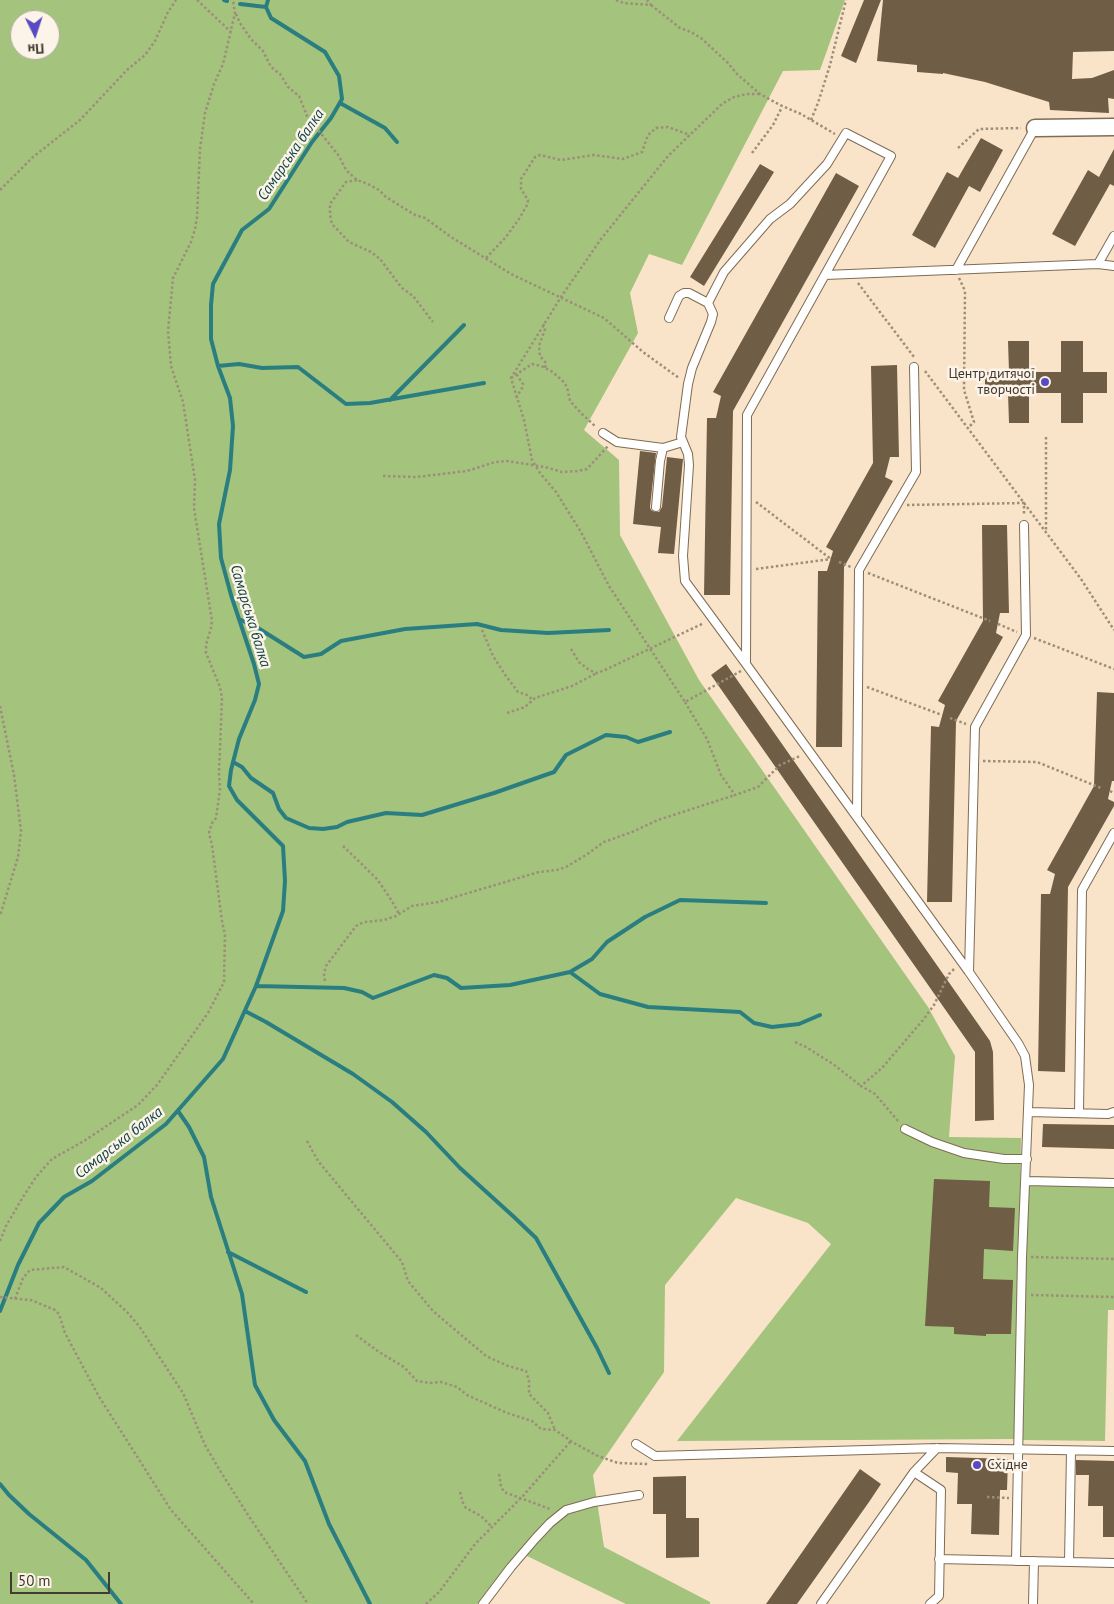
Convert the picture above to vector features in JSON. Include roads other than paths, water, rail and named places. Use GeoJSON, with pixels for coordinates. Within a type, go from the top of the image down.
{"type":"FeatureCollection","features":[{"type":"Feature","properties":{"kind":"street"},"geometry":{"type":"LineString","coordinates":[[1035,128],[1114,127]]}},
{"type":"Feature","properties":{"kind":"lane"},"geometry":{"type":"LineString","coordinates":[[956,270],[1035,128]]}},
{"type":"Feature","properties":{"kind":"lane"},"geometry":{"type":"LineString","coordinates":[[708,302],[724,272],[732,262],[770,219],[790,204],[828,164],[846,133],[891,156],[748,415],[747,666]]}},
{"type":"Feature","properties":{"kind":"lane"},"geometry":{"type":"LineString","coordinates":[[1098,264],[1114,236]]}},
{"type":"Feature","properties":{"kind":"lane"},"geometry":{"type":"LineString","coordinates":[[825,275],[1098,264],[1114,266]]}},
{"type":"Feature","properties":{"kind":"lane"},"geometry":{"type":"LineString","coordinates":[[669,318],[679,296],[689,292],[708,302],[712,314],[711,322],[692,368],[681,436],[688,454],[689,465],[683,556],[684,574],[688,587],[857,815],[969,972],[1025,1056],[1029,1085],[1029,1112],[1022,1257],[1016,1561]]}},
{"type":"Feature","properties":{"kind":"lane"},"geometry":{"type":"LineString","coordinates":[[857,815],[859,570],[916,472],[917,366]]}},
{"type":"Feature","properties":{"kind":"lane"},"geometry":{"type":"LineString","coordinates":[[603,433],[618,442],[663,448],[683,442]]}},
{"type":"Feature","properties":{"kind":"lane"},"geometry":{"type":"LineString","coordinates":[[656,507],[663,448]]}},
{"type":"Feature","properties":{"kind":"lane"},"geometry":{"type":"LineString","coordinates":[[969,972],[975,727],[1026,635],[1024,525]]}},
{"type":"Feature","properties":{"kind":"lane"},"geometry":{"type":"LineString","coordinates":[[1079,1113],[1082,890],[1114,833]]}},
{"type":"Feature","properties":{"kind":"lane"},"geometry":{"type":"LineString","coordinates":[[1029,1112],[1108,1114],[1114,1112]]}},
{"type":"Feature","properties":{"kind":"lane"},"geometry":{"type":"LineString","coordinates":[[905,1129],[932,1142],[964,1153],[1004,1160],[1027,1159]]}},
{"type":"Feature","properties":{"kind":"lane"},"geometry":{"type":"LineString","coordinates":[[1026,1181],[1114,1183]]}},
{"type":"Feature","properties":{"kind":"lane"},"geometry":{"type":"LineString","coordinates":[[636,1444],[655,1456],[937,1448],[1114,1451]]}},
{"type":"Feature","properties":{"kind":"lane"},"geometry":{"type":"LineString","coordinates":[[821,1604],[914,1472],[937,1448]]}},
{"type":"Feature","properties":{"kind":"lane"},"geometry":{"type":"LineString","coordinates":[[1070,1562],[1071,1451]]}},
{"type":"Feature","properties":{"kind":"lane"},"geometry":{"type":"LineString","coordinates":[[914,1472],[941,1490],[938,1596],[930,1604]]}},
{"type":"Feature","properties":{"kind":"lane"},"geometry":{"type":"LineString","coordinates":[[483,1604],[534,1540],[561,1514],[574,1506],[639,1495]]}},
{"type":"Feature","properties":{"kind":"lane"},"geometry":{"type":"LineString","coordinates":[[939,1559],[1114,1563]]}},
{"type":"Feature","properties":{"kind":"lane"},"geometry":{"type":"LineString","coordinates":[[1033,1604],[1034,1561]]}},
{"type":"Feature","properties":{"kind":"waterway","name":"Самарська балка"},"geometry":{"type":"LineString","coordinates":[[0,1311],[18,1265],[39,1223],[64,1197],[92,1181],[166,1124],[223,1059],[256,986],[283,911],[285,881],[283,846],[237,800],[229,786],[239,739],[255,700],[259,684],[221,558],[219,524],[230,470],[233,426],[230,398],[218,366],[211,339],[211,305],[213,284],[242,230],[269,209],[342,99],[339,76],[325,52],[271,18],[266,7],[268,0]]}},
{"type":"Feature","properties":{"kind":"waterway"},"geometry":{"type":"LineString","coordinates":[[240,4],[266,7]]}},
{"type":"Feature","properties":{"kind":"waterway"},"geometry":{"type":"LineString","coordinates":[[340,103],[385,128],[397,142]]}},
{"type":"Feature","properties":{"kind":"waterway"},"geometry":{"type":"LineString","coordinates":[[390,400],[464,325]]}},
{"type":"Feature","properties":{"kind":"waterway"},"geometry":{"type":"LineString","coordinates":[[218,366],[239,364],[262,368],[298,367],[346,404],[370,403],[484,383]]}},
{"type":"Feature","properties":{"kind":"waterway"},"geometry":{"type":"LineString","coordinates":[[239,619],[258,628],[304,657],[321,654],[341,641],[405,629],[477,624],[501,630],[548,633],[609,630]]}},
{"type":"Feature","properties":{"kind":"waterway"},"geometry":{"type":"LineString","coordinates":[[233,762],[242,767],[251,778],[273,793],[279,809],[286,818],[309,828],[323,829],[337,827],[347,822],[386,813],[422,815],[494,793],[554,772],[566,755],[606,735],[626,737],[638,742],[670,732]]}},
{"type":"Feature","properties":{"kind":"waterway"},"geometry":{"type":"LineString","coordinates":[[570,972],[592,959],[607,942],[645,917],[680,900],[766,903]]}},
{"type":"Feature","properties":{"kind":"waterway"},"geometry":{"type":"LineString","coordinates":[[256,986],[344,988],[362,992],[373,998],[434,975],[447,978],[461,988],[510,985],[570,972],[600,994],[648,1007],[740,1012],[754,1023],[772,1027],[799,1024],[820,1015]]}},
{"type":"Feature","properties":{"kind":"waterway"},"geometry":{"type":"LineString","coordinates":[[245,1011],[353,1074],[392,1102],[426,1132],[460,1168],[536,1238],[609,1373]]}},
{"type":"Feature","properties":{"kind":"waterway"},"geometry":{"type":"LineString","coordinates":[[178,1111],[189,1127],[204,1157],[211,1197],[242,1294],[255,1385],[274,1420],[305,1461],[329,1524],[370,1604]]}},
{"type":"Feature","properties":{"kind":"waterway"},"geometry":{"type":"LineString","coordinates":[[228,1252],[306,1292]]}},
{"type":"Feature","properties":{"kind":"waterway"},"geometry":{"type":"LineString","coordinates":[[0,1484],[29,1514],[86,1560],[121,1604]]}},
{"type":"Feature","properties":{"kind":"place","name":"Центр дитячої творчості"},"geometry":{"type":"Point","coordinates":[1045,382]}},
{"type":"Feature","properties":{"kind":"place","name":"Східне"},"geometry":{"type":"Point","coordinates":[977,1465]}}]}
